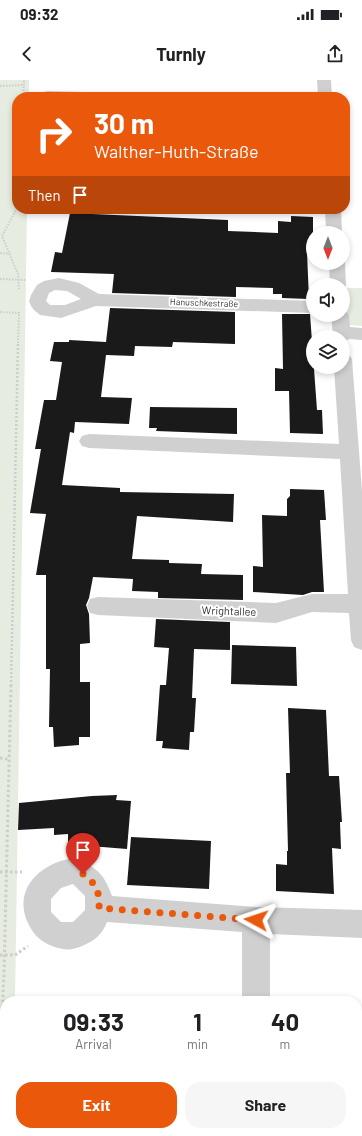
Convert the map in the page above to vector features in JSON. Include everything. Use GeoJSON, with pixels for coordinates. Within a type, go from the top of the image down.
{"type":"FeatureCollection","features":[{"type":"Feature","properties":{"kind":"street"},"geometry":{"type":"LineString","coordinates":[[324,80],[325,92]]}},
{"type":"Feature","properties":{"kind":"street"},"geometry":{"type":"LineString","coordinates":[[333,214],[334,226]]}},
{"type":"Feature","properties":{"kind":"street","name":"Hanuschkestraße"},"geometry":{"type":"LineString","coordinates":[[95,300],[306,307]]}},
{"type":"Feature","properties":{"kind":"street"},"geometry":{"type":"LineString","coordinates":[[350,335],[362,334]]}},
{"type":"Feature","properties":{"kind":"street"},"geometry":{"type":"LineString","coordinates":[[344,374],[362,640]]}},
{"type":"Feature","properties":{"kind":"street"},"geometry":{"type":"LineString","coordinates":[[89,441],[349,452]]}},
{"type":"Feature","properties":{"kind":"street","name":"Wrightallee"},"geometry":{"type":"LineString","coordinates":[[98,606],[276,613],[312,603],[360,604]]}},
{"type":"Feature","properties":{"kind":"street"},"geometry":{"type":"LineString","coordinates":[[99,908],[256,920],[362,924]]}},
{"type":"Feature","properties":{"kind":"street"},"geometry":{"type":"LineString","coordinates":[[256,920],[256,996]]}},
{"type":"Feature","properties":{"kind":"path"},"geometry":{"type":"LineString","coordinates":[[23,92],[24,80]]}},
{"type":"Feature","properties":{"kind":"path"},"geometry":{"type":"LineString","coordinates":[[0,86],[24,85]]}},
{"type":"Feature","properties":{"kind":"path"},"geometry":{"type":"LineString","coordinates":[[14,214],[2,236],[18,274],[19,293]]}},
{"type":"Feature","properties":{"kind":"path"},"geometry":{"type":"LineString","coordinates":[[0,253],[10,254]]}},
{"type":"Feature","properties":{"kind":"path"},"geometry":{"type":"LineString","coordinates":[[0,279],[19,279]]}},
{"type":"Feature","properties":{"kind":"path"},"geometry":{"type":"LineString","coordinates":[[3,996],[19,306]]}},
{"type":"Feature","properties":{"kind":"path"},"geometry":{"type":"LineString","coordinates":[[0,312],[19,313]]}},
{"type":"Feature","properties":{"kind":"path"},"geometry":{"type":"LineString","coordinates":[[0,758],[8,759]]}},
{"type":"Feature","properties":{"kind":"path"},"geometry":{"type":"LineString","coordinates":[[0,872],[6,872]]}},
{"type":"Feature","properties":{"kind":"path"},"geometry":{"type":"LineString","coordinates":[[0,955],[5,956]]}},
{"type":"Feature","properties":{"kind":"shaded area"},"geometry":{"type":"Polygon","coordinates":[[[0,80],[29,80],[29,92],[12,92],[12,214],[27,214],[15,996],[0,996],[0,80]]]}},
{"type":"Feature","properties":{"kind":"shaded area"},"geometry":{"type":"Polygon","coordinates":[[[350,288],[362,288],[362,326],[348,325],[348,322],[350,322],[350,288]]]}},
{"type":"Feature","properties":{"kind":"building"},"geometry":{"type":"Polygon","coordinates":[[[70,214],[228,220],[228,231],[278,233],[278,221],[291,222],[291,216],[313,217],[313,226],[306,226],[306,270],[308,270],[308,278],[306,278],[306,299],[282,298],[282,294],[273,294],[273,288],[236,287],[236,297],[112,293],[114,274],[51,272],[55,252],[62,253],[70,214]]]}},
{"type":"Feature","properties":{"kind":"building"},"geometry":{"type":"Polygon","coordinates":[[[110,308],[235,312],[235,344],[173,342],[172,347],[135,346],[134,356],[106,355],[101,397],[132,398],[129,424],[75,422],[74,433],[70,432],[62,485],[120,488],[120,492],[234,494],[233,522],[137,516],[132,559],[169,560],[169,563],[202,564],[201,574],[243,575],[243,600],[158,598],[158,592],[132,591],[133,579],[93,577],[89,598],[86,605],[89,614],[90,643],[80,644],[80,682],[90,682],[90,737],[79,737],[79,745],[54,747],[53,727],[49,727],[50,669],[46,669],[46,575],[36,575],[46,514],[30,513],[41,449],[35,449],[44,400],[56,400],[62,362],[50,361],[54,342],[69,342],[69,340],[106,342],[110,308]]]}},
{"type":"Feature","properties":{"kind":"building"},"geometry":{"type":"Polygon","coordinates":[[[282,314],[306,314],[306,322],[311,322],[311,330],[306,330],[306,374],[314,374],[317,410],[322,410],[323,434],[290,433],[289,391],[275,391],[275,368],[283,369],[282,314]]]}},
{"type":"Feature","properties":{"kind":"building"},"geometry":{"type":"Polygon","coordinates":[[[150,407],[237,408],[237,434],[156,431],[157,428],[149,428],[150,407]]]}},
{"type":"Feature","properties":{"kind":"building"},"geometry":{"type":"Polygon","coordinates":[[[290,489],[324,490],[326,520],[320,520],[324,592],[312,592],[303,595],[253,592],[253,566],[263,567],[262,515],[287,516],[287,499],[290,496],[290,489]]]}},
{"type":"Feature","properties":{"kind":"building"},"geometry":{"type":"Polygon","coordinates":[[[156,619],[230,622],[230,650],[194,649],[192,698],[196,698],[194,732],[190,732],[189,750],[162,748],[163,741],[156,741],[160,685],[166,685],[169,648],[154,647],[156,619]]]}},
{"type":"Feature","properties":{"kind":"building"},"geometry":{"type":"Polygon","coordinates":[[[232,645],[296,647],[297,686],[231,684],[232,645]]]}},
{"type":"Feature","properties":{"kind":"building"},"geometry":{"type":"Polygon","coordinates":[[[288,708],[326,710],[329,776],[339,776],[342,822],[340,822],[341,849],[332,848],[334,894],[276,891],[276,864],[287,865],[288,851],[286,773],[290,773],[288,708]]]}},
{"type":"Feature","properties":{"kind":"building"},"geometry":{"type":"Polygon","coordinates":[[[117,795],[116,800],[131,801],[127,849],[90,846],[68,847],[68,834],[54,835],[54,828],[18,830],[19,803],[117,795]]]}},
{"type":"Feature","properties":{"kind":"building"},"geometry":{"type":"Polygon","coordinates":[[[131,837],[211,841],[209,889],[127,885],[131,837]]]}},
{"type":"Feature","properties":{"kind":"route"},"geometry":{"type":"LineString","coordinates":[[83,874],[91,880],[96,888],[99,897],[99,908],[256,920]]}}]}
